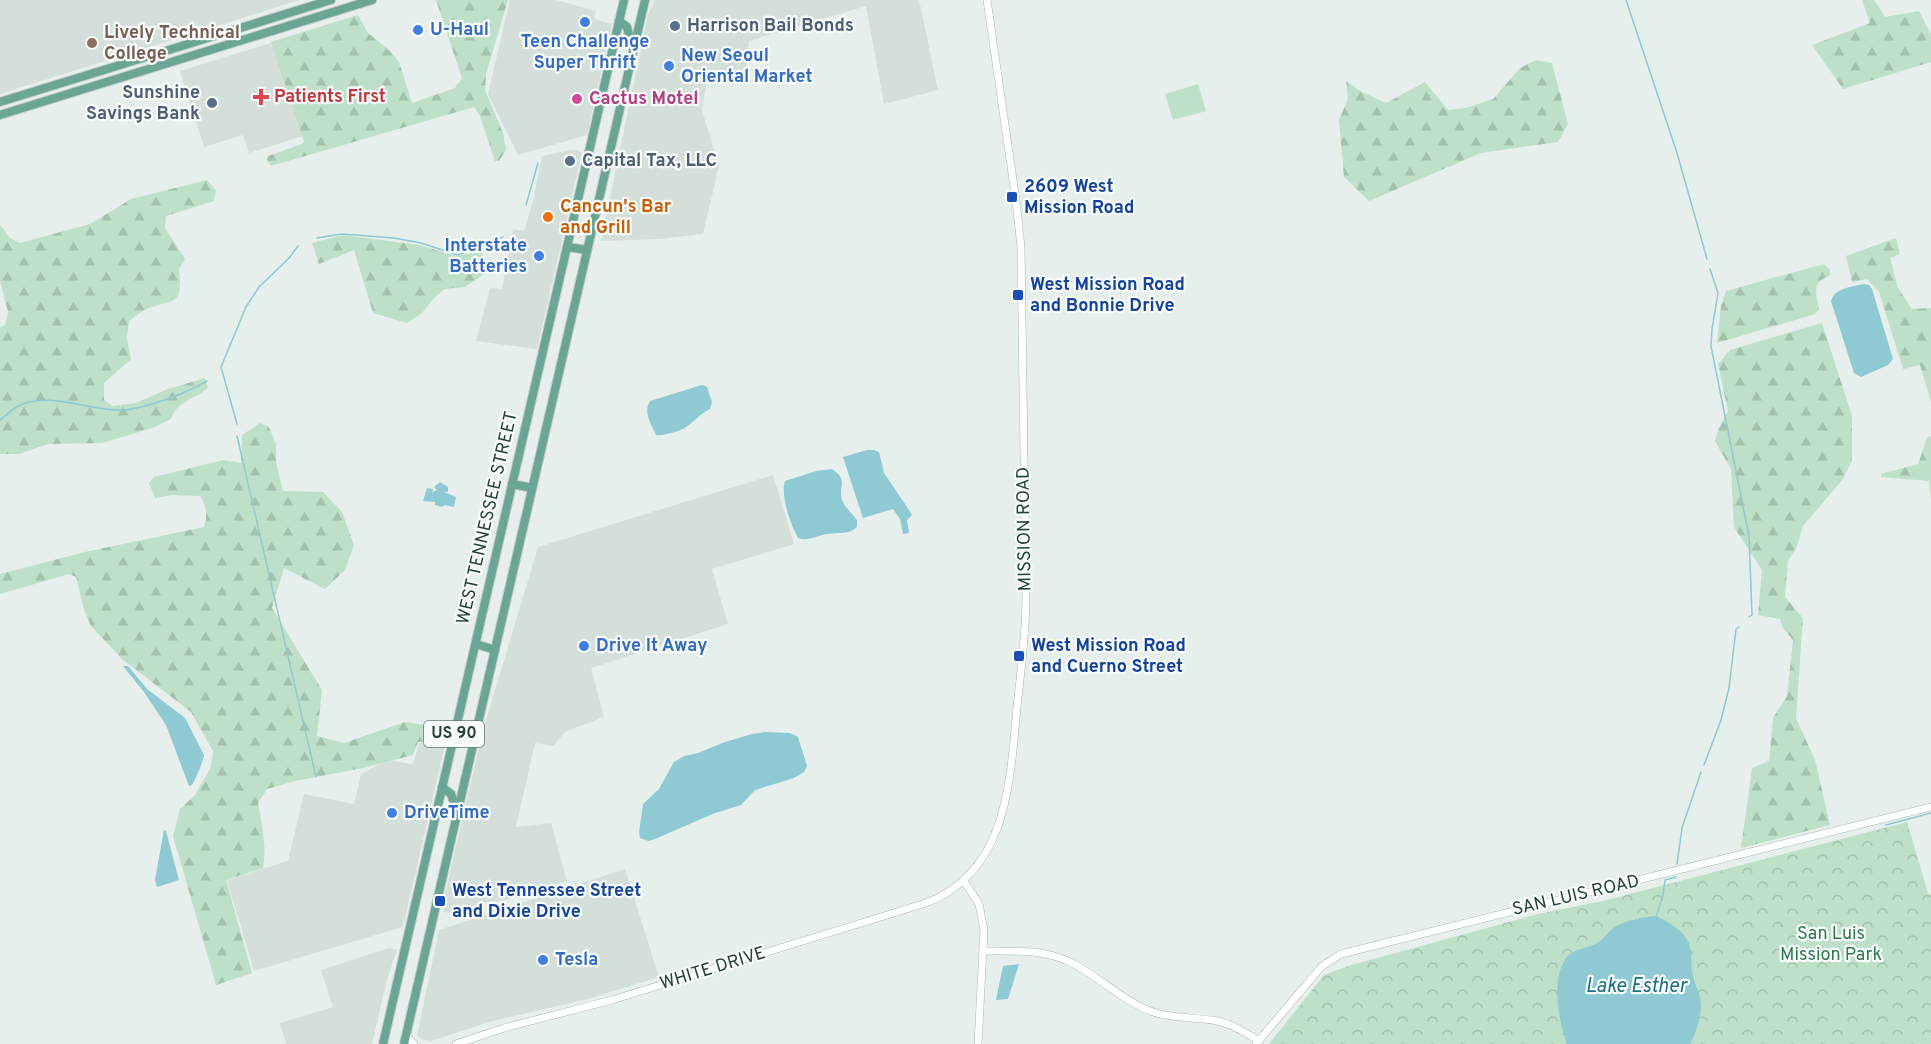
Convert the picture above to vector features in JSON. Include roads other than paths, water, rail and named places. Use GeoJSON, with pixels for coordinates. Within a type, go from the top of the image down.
{"type":"FeatureCollection","features":[{"type":"Feature","properties":{"kind":"main road"},"geometry":{"type":"LineString","coordinates":[[0,102],[331,0]]}},
{"type":"Feature","properties":{"kind":"main road"},"geometry":{"type":"LineString","coordinates":[[0,115],[372,0]]}},
{"type":"Feature","properties":{"kind":"main road","name":"WEST TENNESSEE STREET"},"geometry":{"type":"LineString","coordinates":[[383,1044],[624,0]]}},
{"type":"Feature","properties":{"kind":"main road","name":"WEST TENNESSEE STREET"},"geometry":{"type":"LineString","coordinates":[[405,1039],[645,0]]}},
{"type":"Feature","properties":{"kind":"main road"},"geometry":{"type":"LineString","coordinates":[[619,21],[627,27],[633,50]]}},
{"type":"Feature","properties":{"kind":"main road"},"geometry":{"type":"LineString","coordinates":[[568,247],[587,250]]}},
{"type":"Feature","properties":{"kind":"main road"},"geometry":{"type":"LineString","coordinates":[[512,484],[532,488]]}},
{"type":"Feature","properties":{"kind":"main road"},"geometry":{"type":"LineString","coordinates":[[476,644],[495,650]]}},
{"type":"Feature","properties":{"kind":"main road"},"geometry":{"type":"LineString","coordinates":[[442,787],[451,794],[457,811]]}},
{"type":"Feature","properties":{"kind":"street","name":"MISSION ROAD"},"geometry":{"type":"LineString","coordinates":[[964,881],[987,851],[1002,815],[1014,739],[1026,604],[1021,247],[987,0]]}},
{"type":"Feature","properties":{"kind":"street"},"geometry":{"type":"LineString","coordinates":[[195,42],[199,54]]}},
{"type":"Feature","properties":{"kind":"street"},"geometry":{"type":"LineString","coordinates":[[40,90],[44,102]]}},
{"type":"Feature","properties":{"kind":"street","name":"SAN LUIS ROAD"},"geometry":{"type":"LineString","coordinates":[[1258,1043],[1322,966],[1341,954],[1931,807]]}},
{"type":"Feature","properties":{"kind":"street"},"geometry":{"type":"LineString","coordinates":[[964,881],[971,890],[982,914],[984,930],[978,1044]]}},
{"type":"Feature","properties":{"kind":"street","name":"WHITE DRIVE"},"geometry":{"type":"LineString","coordinates":[[456,1044],[506,1028],[612,1000],[909,909],[934,900],[964,881]]}},
{"type":"Feature","properties":{"kind":"street"},"geometry":{"type":"LineString","coordinates":[[983,951],[1045,953],[1067,960],[1150,1011],[1178,1018],[1222,1022],[1258,1043]]}},
{"type":"Feature","properties":{"kind":"street"},"geometry":{"type":"LineString","coordinates":[[405,1039],[414,1044]]}},
{"type":"Feature","properties":{"kind":"water"},"geometry":{"type":"Polygon","coordinates":[[[1864,284],[1869,285],[1872,289],[1893,359],[1888,365],[1861,377],[1854,373],[1831,301],[1836,293],[1864,284]]]}},
{"type":"Feature","properties":{"kind":"water"},"geometry":{"type":"Polygon","coordinates":[[[702,385],[707,387],[712,402],[710,409],[683,429],[656,435],[647,410],[650,401],[702,385]]]}},
{"type":"Feature","properties":{"kind":"water"},"geometry":{"type":"Polygon","coordinates":[[[867,450],[879,452],[884,473],[912,515],[907,520],[909,533],[903,534],[900,519],[893,509],[863,518],[843,457],[867,450]]]}},
{"type":"Feature","properties":{"kind":"water"},"geometry":{"type":"Polygon","coordinates":[[[832,469],[842,480],[842,500],[857,520],[857,527],[847,532],[806,539],[798,538],[785,502],[785,481],[816,471],[832,469]]]}},
{"type":"Feature","properties":{"kind":"water"},"geometry":{"type":"Polygon","coordinates":[[[440,482],[448,487],[448,492],[444,492],[456,497],[454,507],[445,505],[442,507],[435,505],[435,502],[423,501],[427,488],[433,489],[432,497],[433,492],[437,490],[434,487],[440,482]]]}},
{"type":"Feature","properties":{"kind":"water"},"geometry":{"type":"Polygon","coordinates":[[[123,666],[128,666],[147,689],[185,718],[204,755],[192,785],[189,786],[166,725],[123,666]]]}},
{"type":"Feature","properties":{"kind":"water"},"geometry":{"type":"Polygon","coordinates":[[[765,732],[790,733],[798,737],[807,766],[804,772],[794,778],[755,790],[741,805],[715,813],[649,841],[640,838],[643,804],[659,789],[674,762],[684,756],[725,742],[765,732]]]}},
{"type":"Feature","properties":{"kind":"water"},"geometry":{"type":"Polygon","coordinates":[[[164,830],[179,880],[157,887],[155,880],[164,830]]]}},
{"type":"Feature","properties":{"kind":"water","name":"Lake Esther"},"geometry":{"type":"Polygon","coordinates":[[[1656,916],[1680,931],[1690,946],[1701,1010],[1690,1044],[1567,1044],[1561,1023],[1557,986],[1563,963],[1577,950],[1599,942],[1616,926],[1636,919],[1656,916]]]}},
{"type":"Feature","properties":{"kind":"water"},"geometry":{"type":"Polygon","coordinates":[[[1019,964],[1008,999],[996,1000],[1003,966],[1019,964]]]}},
{"type":"Feature","properties":{"kind":"waterway"},"geometry":{"type":"LineString","coordinates":[[1626,0],[1677,153],[1707,259]]}},
{"type":"Feature","properties":{"kind":"waterway"},"geometry":{"type":"LineString","coordinates":[[526,205],[538,163]]}},
{"type":"Feature","properties":{"kind":"waterway"},"geometry":{"type":"LineString","coordinates":[[317,238],[342,234],[394,238],[421,243],[458,255],[503,237]]}},
{"type":"Feature","properties":{"kind":"waterway"},"geometry":{"type":"LineString","coordinates":[[237,424],[221,367],[246,307],[259,287],[298,246]]}},
{"type":"Feature","properties":{"kind":"waterway"},"geometry":{"type":"LineString","coordinates":[[1710,269],[1718,293],[1711,346],[1749,536],[1752,615],[1749,617]]}},
{"type":"Feature","properties":{"kind":"waterway"},"geometry":{"type":"LineString","coordinates":[[0,420],[18,406],[44,400],[111,410],[133,409],[167,399],[207,381]]}},
{"type":"Feature","properties":{"kind":"waterway"},"geometry":{"type":"LineString","coordinates":[[237,436],[316,777]]}},
{"type":"Feature","properties":{"kind":"waterway"},"geometry":{"type":"LineString","coordinates":[[1704,765],[1721,720],[1729,688],[1736,629],[1739,627]]}},
{"type":"Feature","properties":{"kind":"waterway"},"geometry":{"type":"LineString","coordinates":[[1677,864],[1682,828],[1701,772]]}},
{"type":"Feature","properties":{"kind":"waterway"},"geometry":{"type":"LineString","coordinates":[[1886,825],[1931,813]]}},
{"type":"Feature","properties":{"kind":"waterway"},"geometry":{"type":"LineString","coordinates":[[1656,917],[1665,880],[1676,877]]}},
{"type":"Feature","properties":{"kind":"place","name":"Teen Challenge Super Thrift"},"geometry":{"type":"Point","coordinates":[585,22]}},
{"type":"Feature","properties":{"kind":"place","name":"Harrison Bail Bonds"},"geometry":{"type":"Point","coordinates":[675,26]}},
{"type":"Feature","properties":{"kind":"place","name":"U-Haul"},"geometry":{"type":"Point","coordinates":[418,30]}},
{"type":"Feature","properties":{"kind":"place","name":"Lively Technical College"},"geometry":{"type":"Point","coordinates":[92,43]}},
{"type":"Feature","properties":{"kind":"place","name":"New Seoul Oriental Market"},"geometry":{"type":"Point","coordinates":[669,66]}},
{"type":"Feature","properties":{"kind":"place","name":"Patients First"},"geometry":{"type":"Point","coordinates":[261,97]}},
{"type":"Feature","properties":{"kind":"place","name":"Cactus Motel"},"geometry":{"type":"Point","coordinates":[577,99]}},
{"type":"Feature","properties":{"kind":"place","name":"Sunshine Savings Bank"},"geometry":{"type":"Point","coordinates":[212,103]}},
{"type":"Feature","properties":{"kind":"place","name":"Capital Tax, LLC"},"geometry":{"type":"Point","coordinates":[570,161]}},
{"type":"Feature","properties":{"kind":"place","name":"2609 West Mission Road"},"geometry":{"type":"Point","coordinates":[1012,197]}},
{"type":"Feature","properties":{"kind":"place","name":"Cancun's Bar and Grill"},"geometry":{"type":"Point","coordinates":[548,217]}},
{"type":"Feature","properties":{"kind":"place","name":"Interstate Batteries"},"geometry":{"type":"Point","coordinates":[539,256]}},
{"type":"Feature","properties":{"kind":"place","name":"West Mission Road and Bonnie Drive"},"geometry":{"type":"Point","coordinates":[1018,295]}},
{"type":"Feature","properties":{"kind":"place","name":"Drive It Away"},"geometry":{"type":"Point","coordinates":[584,646]}},
{"type":"Feature","properties":{"kind":"place","name":"West Mission Road and Cuerno Street"},"geometry":{"type":"Point","coordinates":[1019,656]}},
{"type":"Feature","properties":{"kind":"place","name":"DriveTime"},"geometry":{"type":"Point","coordinates":[392,813]}},
{"type":"Feature","properties":{"kind":"place","name":"West Tennessee Street and Dixie Drive"},"geometry":{"type":"Point","coordinates":[440,901]}},
{"type":"Feature","properties":{"kind":"place","name":"Tesla"},"geometry":{"type":"Point","coordinates":[543,960]}},
{"type":"Feature","properties":{"kind":"park label","name":"San Luis Mission Park"},"geometry":{"type":"Point","coordinates":[1831,944]}}]}
